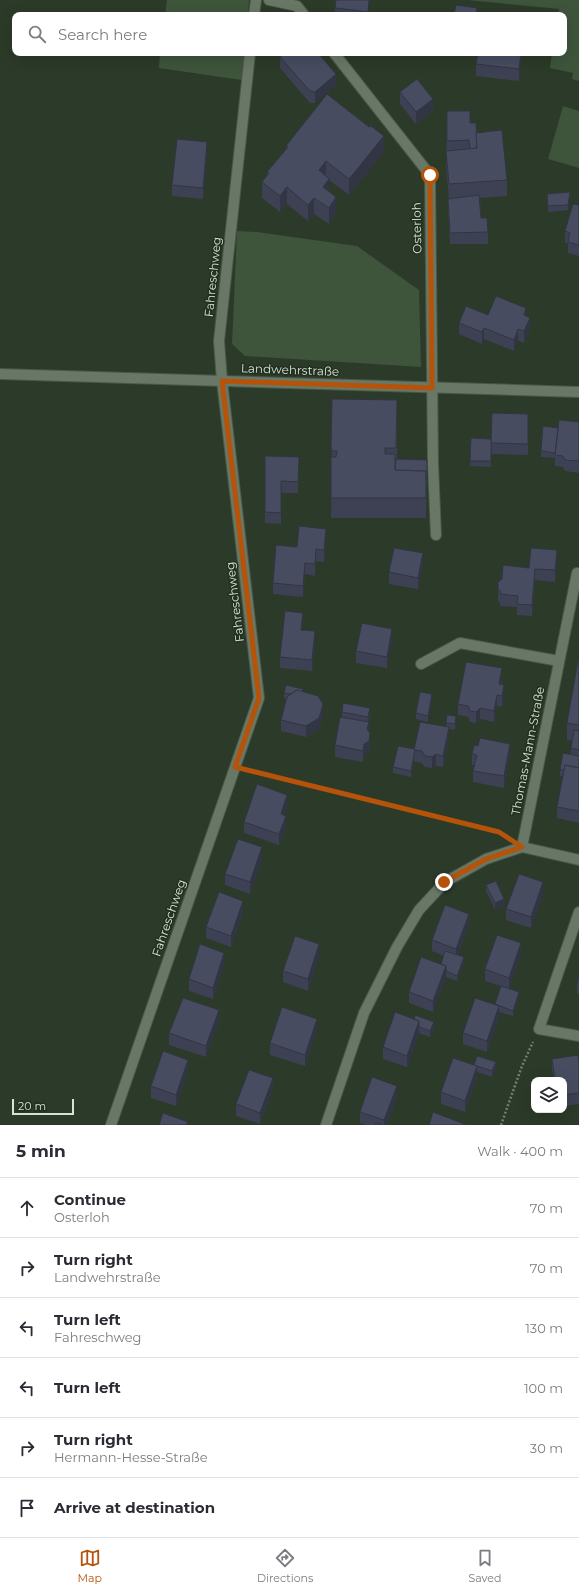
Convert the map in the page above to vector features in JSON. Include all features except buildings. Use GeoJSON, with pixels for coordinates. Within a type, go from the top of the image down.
{"type":"FeatureCollection","features":[{"type":"Feature","properties":{"kind":"street"},"geometry":{"type":"LineString","coordinates":[[254,12],[256,0]]}},
{"type":"Feature","properties":{"kind":"street"},"geometry":{"type":"LineString","coordinates":[[269,0],[297,6],[302,12]]}},
{"type":"Feature","properties":{"kind":"street","name":"Fahreschweg"},"geometry":{"type":"LineString","coordinates":[[111,1125],[259,698],[222,381],[219,341],[250,56]]}},
{"type":"Feature","properties":{"kind":"street","name":"Osterloh"},"geometry":{"type":"LineString","coordinates":[[336,56],[430,175],[433,464],[436,535]]}},
{"type":"Feature","properties":{"kind":"street","name":"Landwehrstraße"},"geometry":{"type":"LineString","coordinates":[[0,374],[579,392]]}},
{"type":"Feature","properties":{"kind":"street","name":"Thomas-Mann-Straße"},"geometry":{"type":"LineString","coordinates":[[522,847],[577,573]]}},
{"type":"Feature","properties":{"kind":"street"},"geometry":{"type":"LineString","coordinates":[[421,664],[460,643],[559,661]]}},
{"type":"Feature","properties":{"kind":"street"},"geometry":{"type":"LineString","coordinates":[[326,1125],[364,1013],[397,947],[419,910],[444,882],[486,859],[522,847],[579,860]]}},
{"type":"Feature","properties":{"kind":"street"},"geometry":{"type":"LineString","coordinates":[[579,912],[539,1028],[579,1036]]}},
{"type":"Feature","properties":{"kind":"path"},"geometry":{"type":"LineString","coordinates":[[235,767],[499,832],[522,847]]}},
{"type":"Feature","properties":{"kind":"path"},"geometry":{"type":"LineString","coordinates":[[500,1125],[522,1066],[539,1028]]}},
{"type":"Feature","properties":{"kind":"green space"},"geometry":{"type":"Polygon","coordinates":[[[167,0],[249,0],[248,12],[165,12],[167,0]]]}},
{"type":"Feature","properties":{"kind":"green space"},"geometry":{"type":"Polygon","coordinates":[[[468,0],[579,0],[579,81],[572,79],[573,73],[550,68],[552,56],[567,56],[567,12],[558,12],[559,9],[468,0]]]}},
{"type":"Feature","properties":{"kind":"green space"},"geometry":{"type":"Polygon","coordinates":[[[160,56],[248,56],[248,81],[159,68],[160,56]]]}},
{"type":"Feature","properties":{"kind":"green space"},"geometry":{"type":"Polygon","coordinates":[[[563,106],[579,111],[579,168],[548,159],[563,106]]]}},
{"type":"Feature","properties":{"kind":"green space"},"geometry":{"type":"Polygon","coordinates":[[[237,231],[257,232],[357,246],[419,290],[421,367],[245,356],[232,344],[237,231]]]}},
{"type":"Feature","properties":{"kind":"route"},"geometry":{"type":"LineString","coordinates":[[430,175],[432,388],[222,381],[259,698],[235,767],[499,832],[522,847],[486,859],[444,882]]}}]}
